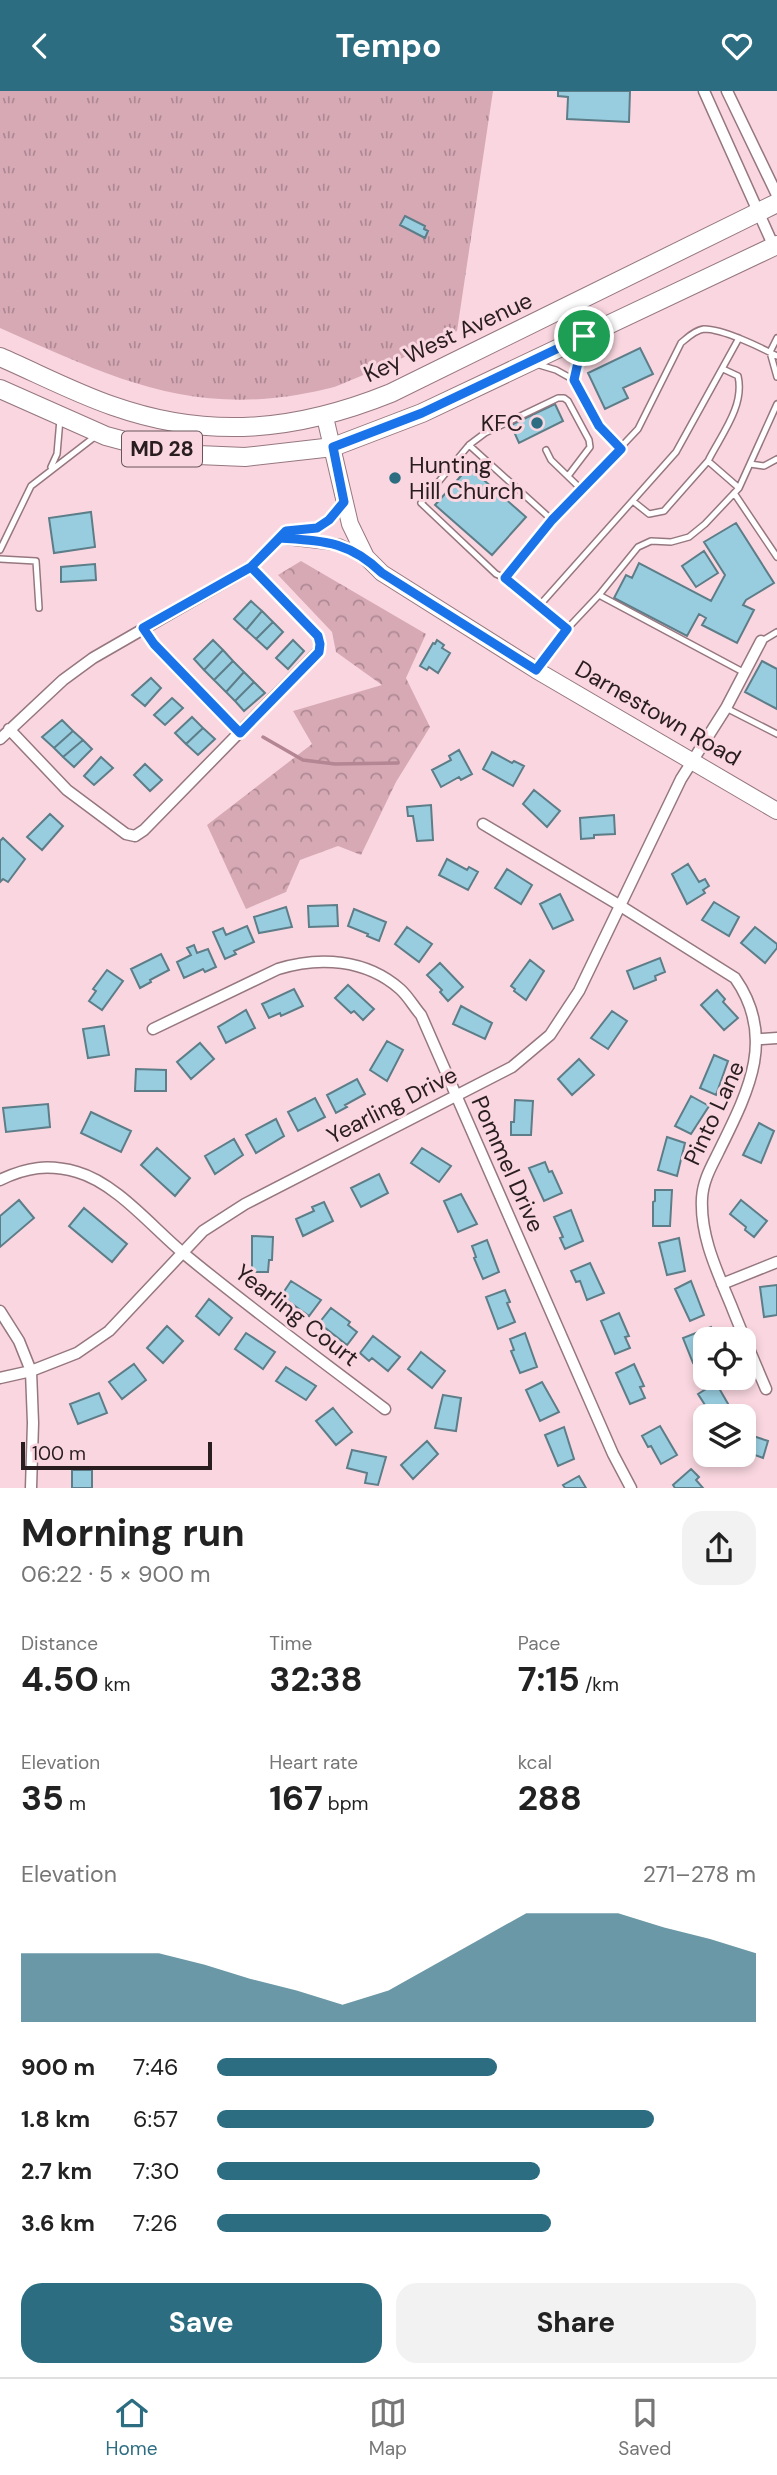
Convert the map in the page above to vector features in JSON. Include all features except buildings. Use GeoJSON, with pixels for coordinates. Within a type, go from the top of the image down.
{"type":"FeatureCollection","features":[{"type":"Feature","properties":{"kind":"main road","name":"Key West Avenue"},"geometry":{"type":"LineString","coordinates":[[325,417],[362,405],[429,376],[777,203]]}},
{"type":"Feature","properties":{"kind":"main road","name":"MD 28"},"geometry":{"type":"LineString","coordinates":[[0,389],[100,433],[151,448],[198,455],[245,457],[333,447],[422,413],[776,248]]}},
{"type":"Feature","properties":{"kind":"main road","name":"MD 28"},"geometry":{"type":"LineString","coordinates":[[0,357],[112,406],[155,418],[199,426],[245,428],[288,425],[325,417]]}},
{"type":"Feature","properties":{"kind":"main road","name":"Darnestown Road"},"geometry":{"type":"LineString","coordinates":[[325,417],[350,524],[366,557],[382,573],[536,670],[777,811]]}},
{"type":"Feature","properties":{"kind":"street"},"geometry":{"type":"LineString","coordinates":[[704,91],[776,248]]}},
{"type":"Feature","properties":{"kind":"street"},"geometry":{"type":"LineString","coordinates":[[727,91],[777,195]]}},
{"type":"Feature","properties":{"kind":"street"},"geometry":{"type":"LineString","coordinates":[[0,739],[63,680],[143,628],[251,567],[286,531],[317,528],[329,520],[344,502]]}},
{"type":"Feature","properties":{"kind":"street"},"geometry":{"type":"LineString","coordinates":[[280,538],[340,545],[366,557]]}},
{"type":"Feature","properties":{"kind":"street"},"geometry":{"type":"LineString","coordinates":[[9,729],[67,790],[126,834],[135,835],[144,830],[319,652],[318,636],[251,567]]}},
{"type":"Feature","properties":{"kind":"street"},"geometry":{"type":"LineString","coordinates":[[143,628],[154,644],[240,733]]}},
{"type":"Feature","properties":{"kind":"street","name":"Yearling Drive"},"geometry":{"type":"LineString","coordinates":[[0,1378],[31,1371],[76,1353],[109,1331],[204,1231],[245,1204],[512,1067],[550,1035],[579,991],[681,779],[726,708],[761,641]]}},
{"type":"Feature","properties":{"kind":"street","name":"Pinto Lane"},"geometry":{"type":"LineString","coordinates":[[483,824],[735,978],[756,1007],[762,1039],[761,1061],[706,1177],[702,1198],[705,1237],[766,1389]]}},
{"type":"Feature","properties":{"kind":"street","name":"Pommel Drive"},"geometry":{"type":"LineString","coordinates":[[153,1029],[278,969],[298,963],[339,961],[374,972],[401,990],[421,1015],[613,1454],[631,1488]]}},
{"type":"Feature","properties":{"kind":"street"},"geometry":{"type":"LineString","coordinates":[[762,1039],[777,1038]]}},
{"type":"Feature","properties":{"kind":"street","name":"Yearling Court"},"geometry":{"type":"LineString","coordinates":[[0,1180],[23,1169],[46,1167],[79,1173],[108,1187],[183,1253],[385,1409]]}},
{"type":"Feature","properties":{"kind":"street"},"geometry":{"type":"LineString","coordinates":[[722,1284],[777,1262]]}},
{"type":"Feature","properties":{"kind":"street"},"geometry":{"type":"LineString","coordinates":[[0,1311],[19,1341],[31,1371],[31,1488]]}},
{"type":"Feature","properties":{"kind":"lane"},"geometry":{"type":"LineString","coordinates":[[505,578],[552,520],[638,429],[681,343],[692,334],[703,329],[738,338],[777,356]]}},
{"type":"Feature","properties":{"kind":"lane"},"geometry":{"type":"LineString","coordinates":[[574,380],[584,336]]}},
{"type":"Feature","properties":{"kind":"lane"},"geometry":{"type":"LineString","coordinates":[[539,606],[677,452],[738,338]]}},
{"type":"Feature","properties":{"kind":"lane"},"geometry":{"type":"LineString","coordinates":[[777,338],[771,352],[777,377]]}},
{"type":"Feature","properties":{"kind":"lane"},"geometry":{"type":"LineString","coordinates":[[530,362],[556,370],[574,380],[599,426],[621,449]]}},
{"type":"Feature","properties":{"kind":"lane"},"geometry":{"type":"LineString","coordinates":[[634,502],[649,514],[664,510],[708,461],[739,402],[741,387],[738,376],[723,369]]}},
{"type":"Feature","properties":{"kind":"lane"},"geometry":{"type":"LineString","coordinates":[[567,629],[505,578],[496,574],[421,503],[469,445],[485,433],[558,398],[568,401],[589,440],[590,447],[568,476]]}},
{"type":"Feature","properties":{"kind":"lane"},"geometry":{"type":"LineString","coordinates":[[536,670],[567,629],[599,596],[638,547],[651,541],[671,542],[690,537],[739,488],[777,404]]}},
{"type":"Feature","properties":{"kind":"lane"},"geometry":{"type":"LineString","coordinates":[[50,470],[57,454],[61,417]]}},
{"type":"Feature","properties":{"kind":"lane"},"geometry":{"type":"LineString","coordinates":[[0,549],[31,486],[100,433]]}},
{"type":"Feature","properties":{"kind":"lane"},"geometry":{"type":"LineString","coordinates":[[469,445],[552,520]]}},
{"type":"Feature","properties":{"kind":"lane"},"geometry":{"type":"LineString","coordinates":[[546,450],[551,460],[582,490]]}},
{"type":"Feature","properties":{"kind":"lane"},"geometry":{"type":"LineString","coordinates":[[750,464],[764,466],[777,459]]}},
{"type":"Feature","properties":{"kind":"lane"},"geometry":{"type":"LineString","coordinates":[[708,461],[739,488]]}},
{"type":"Feature","properties":{"kind":"lane"},"geometry":{"type":"LineString","coordinates":[[734,493],[777,557]]}},
{"type":"Feature","properties":{"kind":"lane"},"geometry":{"type":"LineString","coordinates":[[0,559],[37,561],[39,608]]}},
{"type":"Feature","properties":{"kind":"lane"},"geometry":{"type":"LineString","coordinates":[[599,596],[743,672]]}},
{"type":"Feature","properties":{"kind":"lane"},"geometry":{"type":"LineString","coordinates":[[761,641],[777,632]]}},
{"type":"Feature","properties":{"kind":"lane"},"geometry":{"type":"LineString","coordinates":[[726,708],[777,734]]}},
{"type":"Feature","properties":{"kind":"green space"},"geometry":{"type":"Polygon","coordinates":[[[0,91],[493,91],[457,331],[410,355],[335,387],[280,397],[237,400],[196,397],[120,378],[0,328],[0,91]]]}},
{"type":"Feature","properties":{"kind":"green space"},"geometry":{"type":"Polygon","coordinates":[[[301,561],[426,634],[406,678],[430,727],[396,782],[361,855],[338,846],[300,860],[286,892],[246,909],[207,825],[312,744],[293,711],[382,685],[336,652],[332,632],[278,575],[301,561]]]}},
{"type":"Feature","properties":{"kind":"waterway"},"geometry":{"type":"LineString","coordinates":[[263,737],[303,760],[335,764],[398,763]]}},
{"type":"Feature","properties":{"kind":"place","name":"KFC"},"geometry":{"type":"Point","coordinates":[537,423]}},
{"type":"Feature","properties":{"kind":"place","name":"Hunting Hill Church"},"geometry":{"type":"Point","coordinates":[395,478]}},
{"type":"Feature","properties":{"kind":"route"},"geometry":{"type":"LineString","coordinates":[[584,336],[393,426],[333,447],[344,502],[329,520],[317,528],[286,531],[251,567],[318,636],[319,652],[240,733],[154,644],[143,628],[251,567],[280,538],[300,539],[340,545],[366,557],[382,573],[536,670],[567,629],[505,578],[552,520],[621,449],[599,426],[574,380],[584,336]]}}]}
